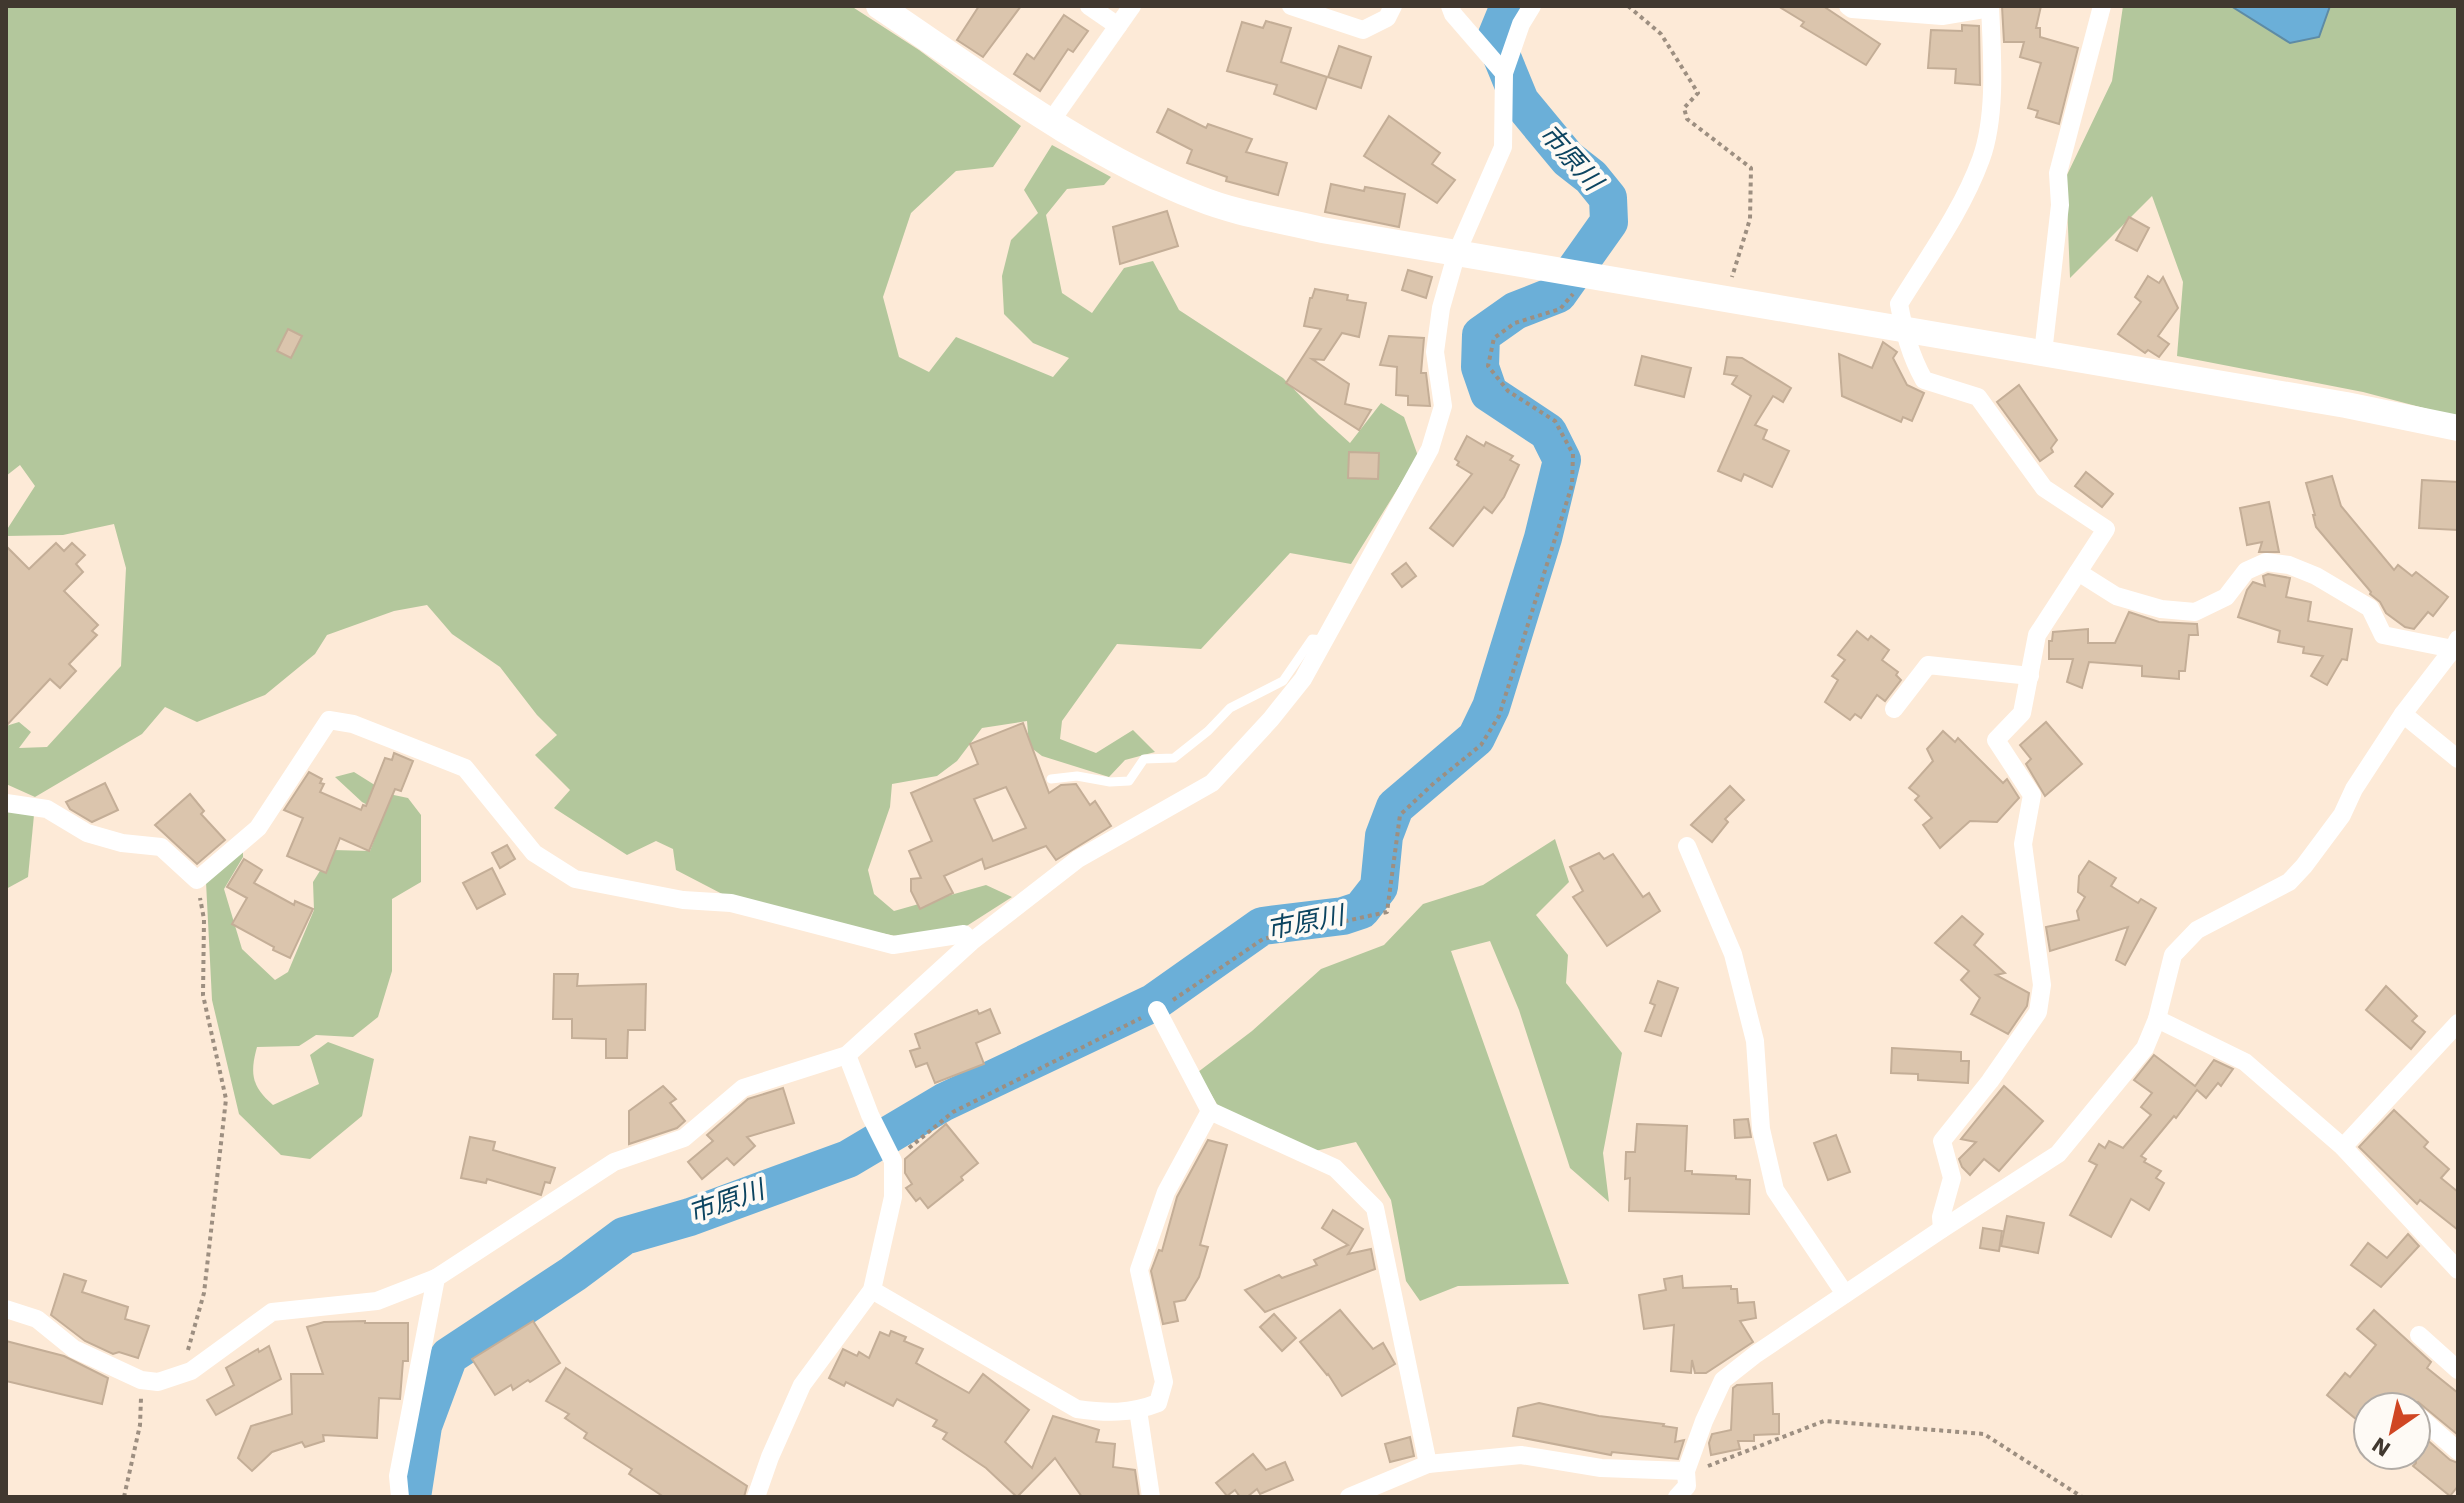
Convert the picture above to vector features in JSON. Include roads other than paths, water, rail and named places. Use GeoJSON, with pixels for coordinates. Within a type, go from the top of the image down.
{"type":"FeatureCollection","features":[{"type":"Feature","properties":{"kind":"street"},"geometry":{"type":"LineString","coordinates":[[879,6],[1051,121],[1135,168],[1199,199],[1322,230],[2361,408],[2458,428]]}},
{"type":"Feature","properties":{"kind":"street"},"geometry":{"type":"LineString","coordinates":[[1089,6],[1118,26]]}},
{"type":"Feature","properties":{"kind":"street"},"geometry":{"type":"LineString","coordinates":[[1051,121],[1132,6]]}},
{"type":"Feature","properties":{"kind":"street"},"geometry":{"type":"LineString","coordinates":[[1291,6],[1363,30],[1387,18],[1393,6]]}},
{"type":"Feature","properties":{"kind":"street"},"geometry":{"type":"LineString","coordinates":[[1450,6],[1453,14],[1504,73]]}},
{"type":"Feature","properties":{"kind":"street"},"geometry":{"type":"LineString","coordinates":[[6,1309],[37,1319],[74,1349],[141,1380],[158,1382],[191,1371],[272,1312],[377,1301],[436,1278],[614,1162],[684,1138],[743,1088],[847,1055],[971,942],[1078,859],[1212,783],[1303,679],[1430,449],[1443,406],[1435,352],[1441,308],[1457,252],[1503,147],[1504,73],[1521,24],[1532,6]]}},
{"type":"Feature","properties":{"kind":"street"},"geometry":{"type":"LineString","coordinates":[[1848,6],[1852,9],[1942,16],[1990,7],[1990,114],[1982,157],[1965,196],[1899,304],[1903,329],[1924,380],[1978,397],[2044,488],[2106,529],[2037,635],[2022,713],[1996,740],[2032,795],[2023,844],[2042,985],[2038,1012],[1990,1081],[1942,1141],[1952,1178],[1941,1217],[1942,1229]]}},
{"type":"Feature","properties":{"kind":"street"},"geometry":{"type":"LineString","coordinates":[[2043,353],[2060,205],[2058,173],[2102,6]]}},
{"type":"Feature","properties":{"kind":"street"},"geometry":{"type":"LineString","coordinates":[[2078,572],[2116,596],[2161,609],[2195,612],[2226,597],[2246,571],[2266,562],[2289,565],[2316,576],[2370,608],[2383,635],[2456,644]]}},
{"type":"Feature","properties":{"kind":"street"},"geometry":{"type":"LineString","coordinates":[[1677,1497],[1687,1486],[1686,1471],[1723,1380],[1756,1354],[2058,1154],[2145,1048],[2157,1019],[2173,955],[2197,930],[2289,882],[2304,866],[2342,815],[2354,789],[2403,714],[2456,644]]}},
{"type":"Feature","properties":{"kind":"street"},"geometry":{"type":"LineString","coordinates":[[1894,709],[1928,665],[2030,676]]}},
{"type":"Feature","properties":{"kind":"street"},"geometry":{"type":"LineString","coordinates":[[2403,714],[2458,759]]}},
{"type":"Feature","properties":{"kind":"street"},"geometry":{"type":"LineString","coordinates":[[6,803],[47,809],[87,833],[122,843],[161,847],[197,880],[258,828],[329,720],[353,724],[465,768],[534,853],[575,879],[683,900],[731,903],[893,945],[964,934],[971,942]]}},
{"type":"Feature","properties":{"kind":"street"},"geometry":{"type":"LineString","coordinates":[[1687,846],[1737,969],[1755,1041],[1761,1129],[1775,1190],[1845,1294]]}},
{"type":"Feature","properties":{"kind":"street"},"geometry":{"type":"LineString","coordinates":[[1157,1010],[1210,1111],[1335,1168],[1375,1208],[1428,1464]]}},
{"type":"Feature","properties":{"kind":"street"},"geometry":{"type":"LineString","coordinates":[[2157,1019],[2245,1062],[2343,1147],[2458,1270]]}},
{"type":"Feature","properties":{"kind":"street"},"geometry":{"type":"LineString","coordinates":[[2343,1147],[2458,1023]]}},
{"type":"Feature","properties":{"kind":"street"},"geometry":{"type":"LineString","coordinates":[[756,1497],[802,1385],[872,1290],[893,1197],[893,1161],[870,1115],[847,1055]]}},
{"type":"Feature","properties":{"kind":"street"},"geometry":{"type":"LineString","coordinates":[[872,1290],[1077,1409],[1110,1413],[1138,1410],[1158,1403],[1164,1382],[1139,1270],[1166,1192],[1210,1111]]}},
{"type":"Feature","properties":{"kind":"street"},"geometry":{"type":"LineString","coordinates":[[400,1497],[398,1476],[436,1278]]}},
{"type":"Feature","properties":{"kind":"street"},"geometry":{"type":"LineString","coordinates":[[2419,1335],[2458,1370]]}},
{"type":"Feature","properties":{"kind":"street"},"geometry":{"type":"LineString","coordinates":[[1138,1410],[1151,1497]]}},
{"type":"Feature","properties":{"kind":"street"},"geometry":{"type":"LineString","coordinates":[[2432,1428],[2458,1451]]}},
{"type":"Feature","properties":{"kind":"street"},"geometry":{"type":"LineString","coordinates":[[1349,1497],[1428,1464],[1521,1455],[1601,1468],[1686,1471]]}},
{"type":"Feature","properties":{"kind":"lane"},"geometry":{"type":"LineString","coordinates":[[1051,779],[1077,776],[1110,782],[1129,781],[1144,759],[1174,758],[1208,731],[1230,708],[1283,681],[1312,639],[1324,640]]}},
{"type":"Feature","properties":{"kind":"water"},"geometry":{"type":"Polygon","coordinates":[[[2231,6],[2330,6],[2319,37],[2290,43],[2231,6]]]}},
{"type":"Feature","properties":{"kind":"waterway","name":"市原川"},"geometry":{"type":"LineString","coordinates":[[412,1497],[423,1426],[449,1356],[573,1274],[624,1236],[690,1217],[848,1159],[944,1102],[1153,1003],[1262,926],[1343,916],[1361,910],[1379,887],[1384,836],[1395,807],[1476,738],[1491,707],[1543,538],[1562,460],[1548,432],[1489,393],[1480,367],[1481,335],[1515,311],[1558,294],[1609,222],[1608,198],[1591,177],[1568,159],[1520,101],[1495,40],[1509,6]]}}]}
